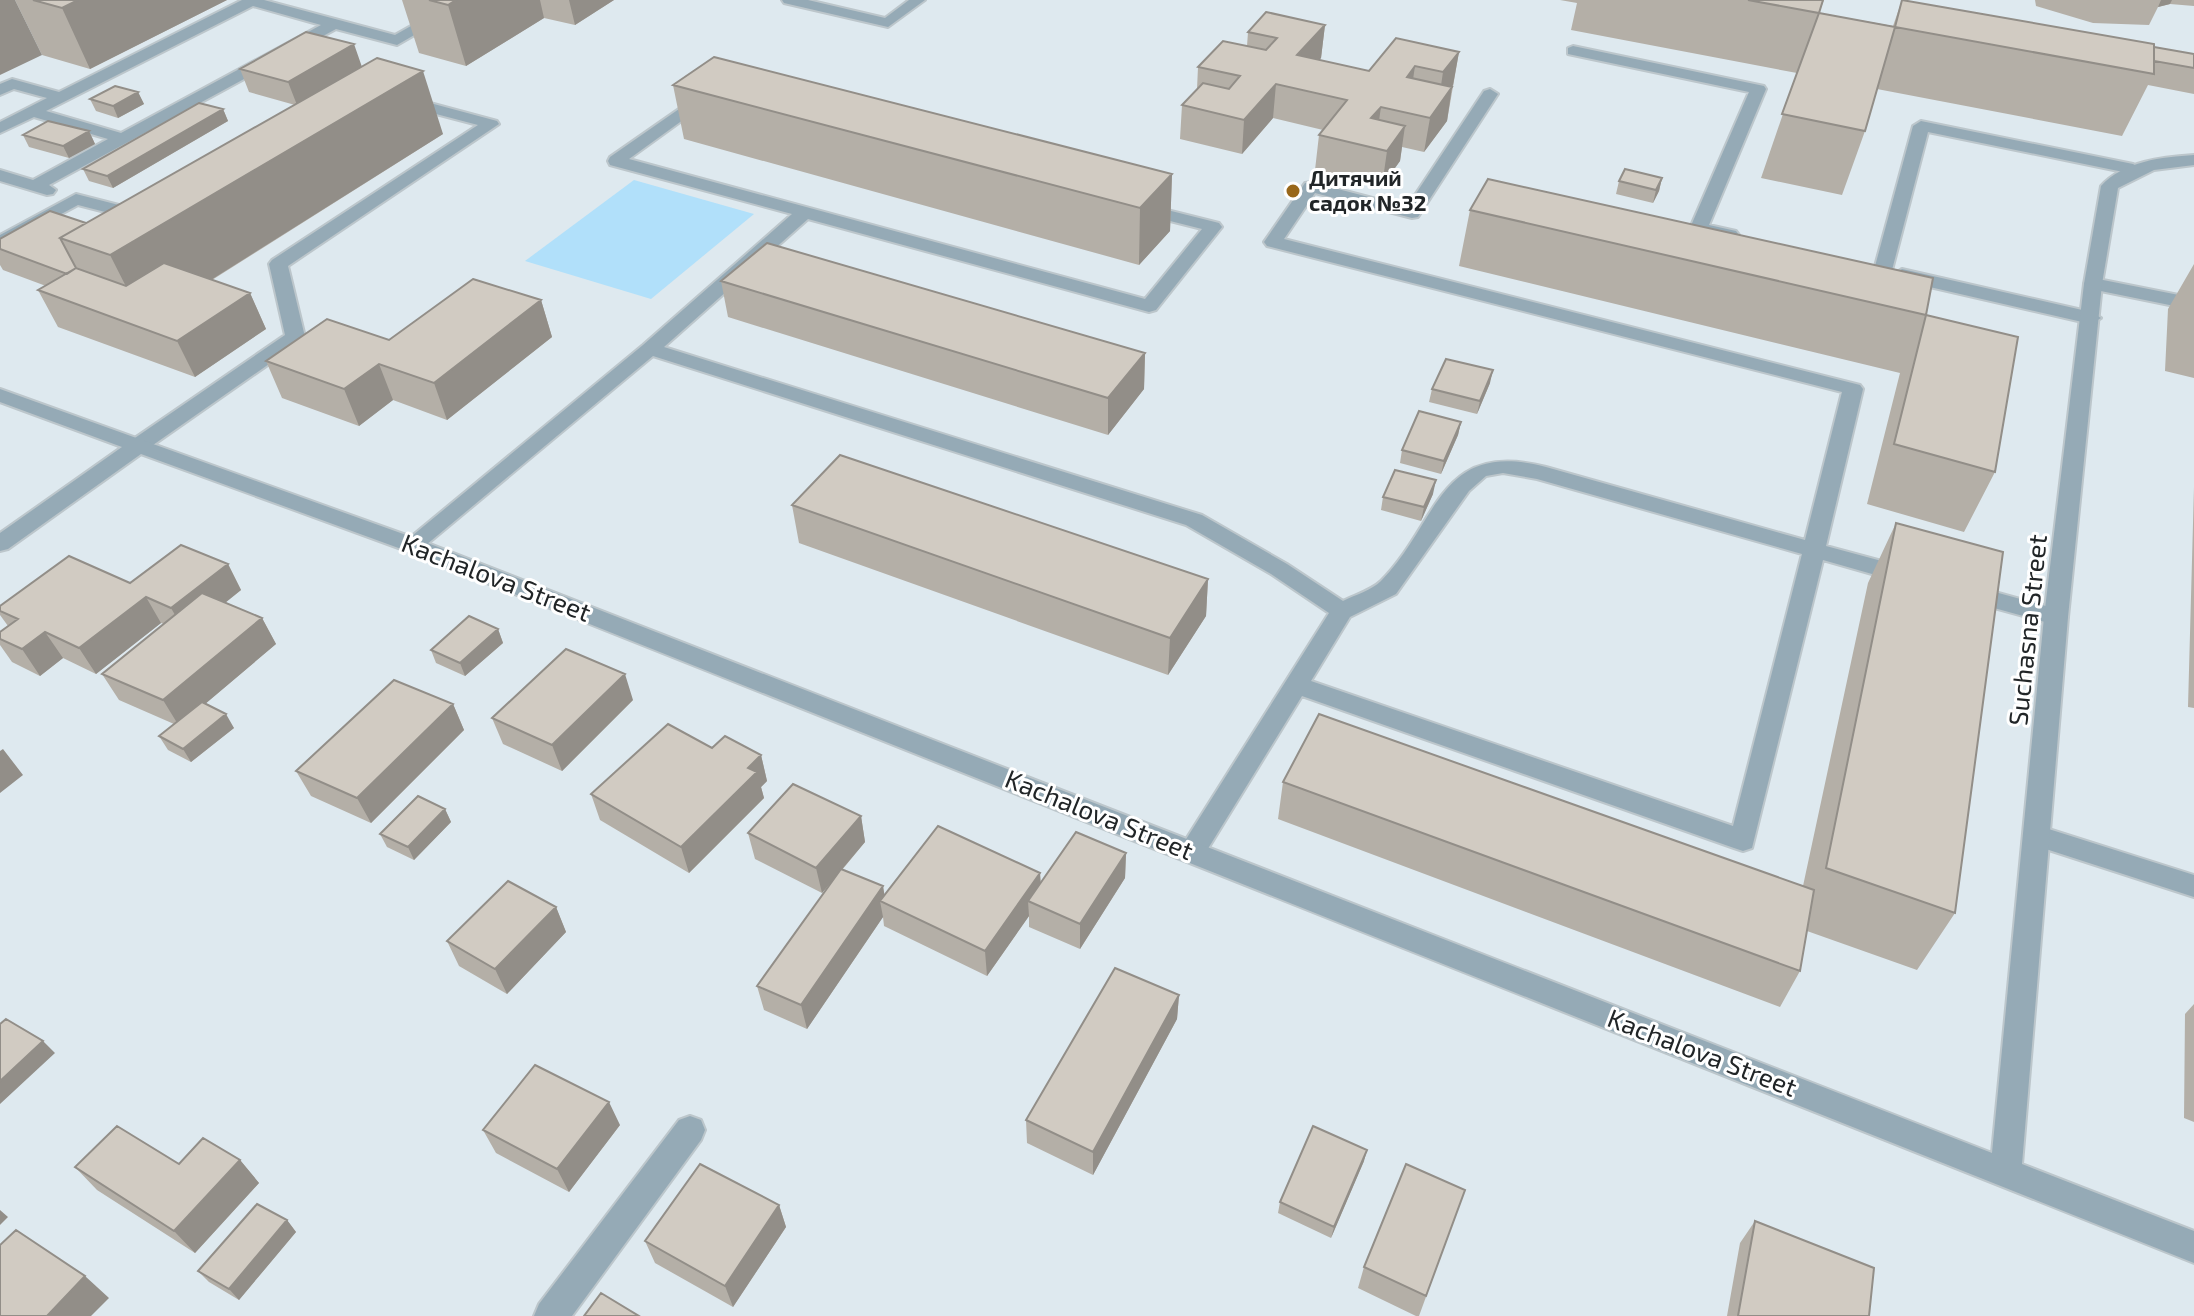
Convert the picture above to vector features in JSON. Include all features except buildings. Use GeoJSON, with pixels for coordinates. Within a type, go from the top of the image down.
{"type":"FeatureCollection","features":[{"type":"Feature","properties":{"kind":"street"},"geometry":{"type":"LineString","coordinates":[[0,128],[251,1],[397,40],[468,0]]}},
{"type":"Feature","properties":{"kind":"street"},"geometry":{"type":"LineString","coordinates":[[789,0],[888,23],[918,0]]}},
{"type":"Feature","properties":{"kind":"street"},"geometry":{"type":"LineString","coordinates":[[34,186],[334,24]]}},
{"type":"Feature","properties":{"kind":"street"},"geometry":{"type":"LineString","coordinates":[[1573,51],[1758,89],[1699,228],[1745,238]]}},
{"type":"Feature","properties":{"kind":"street"},"geometry":{"type":"LineString","coordinates":[[0,90],[12,84],[61,97]]}},
{"type":"Feature","properties":{"kind":"street"},"geometry":{"type":"LineString","coordinates":[[1296,685],[1743,840],[1853,389],[1273,242],[1311,187],[1412,213],[1490,94]]}},
{"type":"Feature","properties":{"kind":"street"},"geometry":{"type":"LineString","coordinates":[[0,544],[295,337],[278,264],[491,124],[391,97]]}},
{"type":"Feature","properties":{"kind":"street"},"geometry":{"type":"LineString","coordinates":[[702,98],[1213,227],[1149,306],[805,212],[616,161],[702,98]]}},
{"type":"Feature","properties":{"kind":"street"},"geometry":{"type":"LineString","coordinates":[[33,112],[121,138]]}},
{"type":"Feature","properties":{"kind":"street"},"geometry":{"type":"LineString","coordinates":[[2091,318],[1875,269],[1921,126],[2133,169],[2162,162],[2194,160]]}},
{"type":"Feature","properties":{"kind":"street","name":"Suchasna Street"},"geometry":{"type":"LineString","coordinates":[[2006,1172],[2056,617],[2093,284],[2110,186],[2133,169]]}},
{"type":"Feature","properties":{"kind":"street"},"geometry":{"type":"LineString","coordinates":[[0,175],[145,217],[158,209]]}},
{"type":"Feature","properties":{"kind":"street"},"geometry":{"type":"LineString","coordinates":[[0,242],[76,199]]}},
{"type":"Feature","properties":{"kind":"street"},"geometry":{"type":"LineString","coordinates":[[412,545],[650,349],[805,212]]}},
{"type":"Feature","properties":{"kind":"street"},"geometry":{"type":"LineString","coordinates":[[2093,284],[2194,304]]}},
{"type":"Feature","properties":{"kind":"street"},"geometry":{"type":"LineString","coordinates":[[650,349],[1194,520],[1279,569],[1342,611]]}},
{"type":"Feature","properties":{"kind":"street","name":"Kachalova Street"},"geometry":{"type":"LineString","coordinates":[[0,395],[412,545],[2194,1247]]}},
{"type":"Feature","properties":{"kind":"street"},"geometry":{"type":"LineString","coordinates":[[1192,852],[1342,611],[1388,588],[1461,486],[1479,471],[1503,466],[1538,472],[2056,617]]}},
{"type":"Feature","properties":{"kind":"street"},"geometry":{"type":"LineString","coordinates":[[2036,836],[2194,886]]}},
{"type":"Feature","properties":{"kind":"street"},"geometry":{"type":"LineString","coordinates":[[551,1316],[690,1130]]}},
{"type":"Feature","properties":{"kind":"shaded area"},"geometry":{"type":"Polygon","coordinates":[[[634,180],[754,214],[651,299],[525,261],[634,180]]]}},
{"type":"Feature","properties":{"kind":"place","name":"Дитячий садок №32"},"geometry":{"type":"Point","coordinates":[1293,191]}}]}
